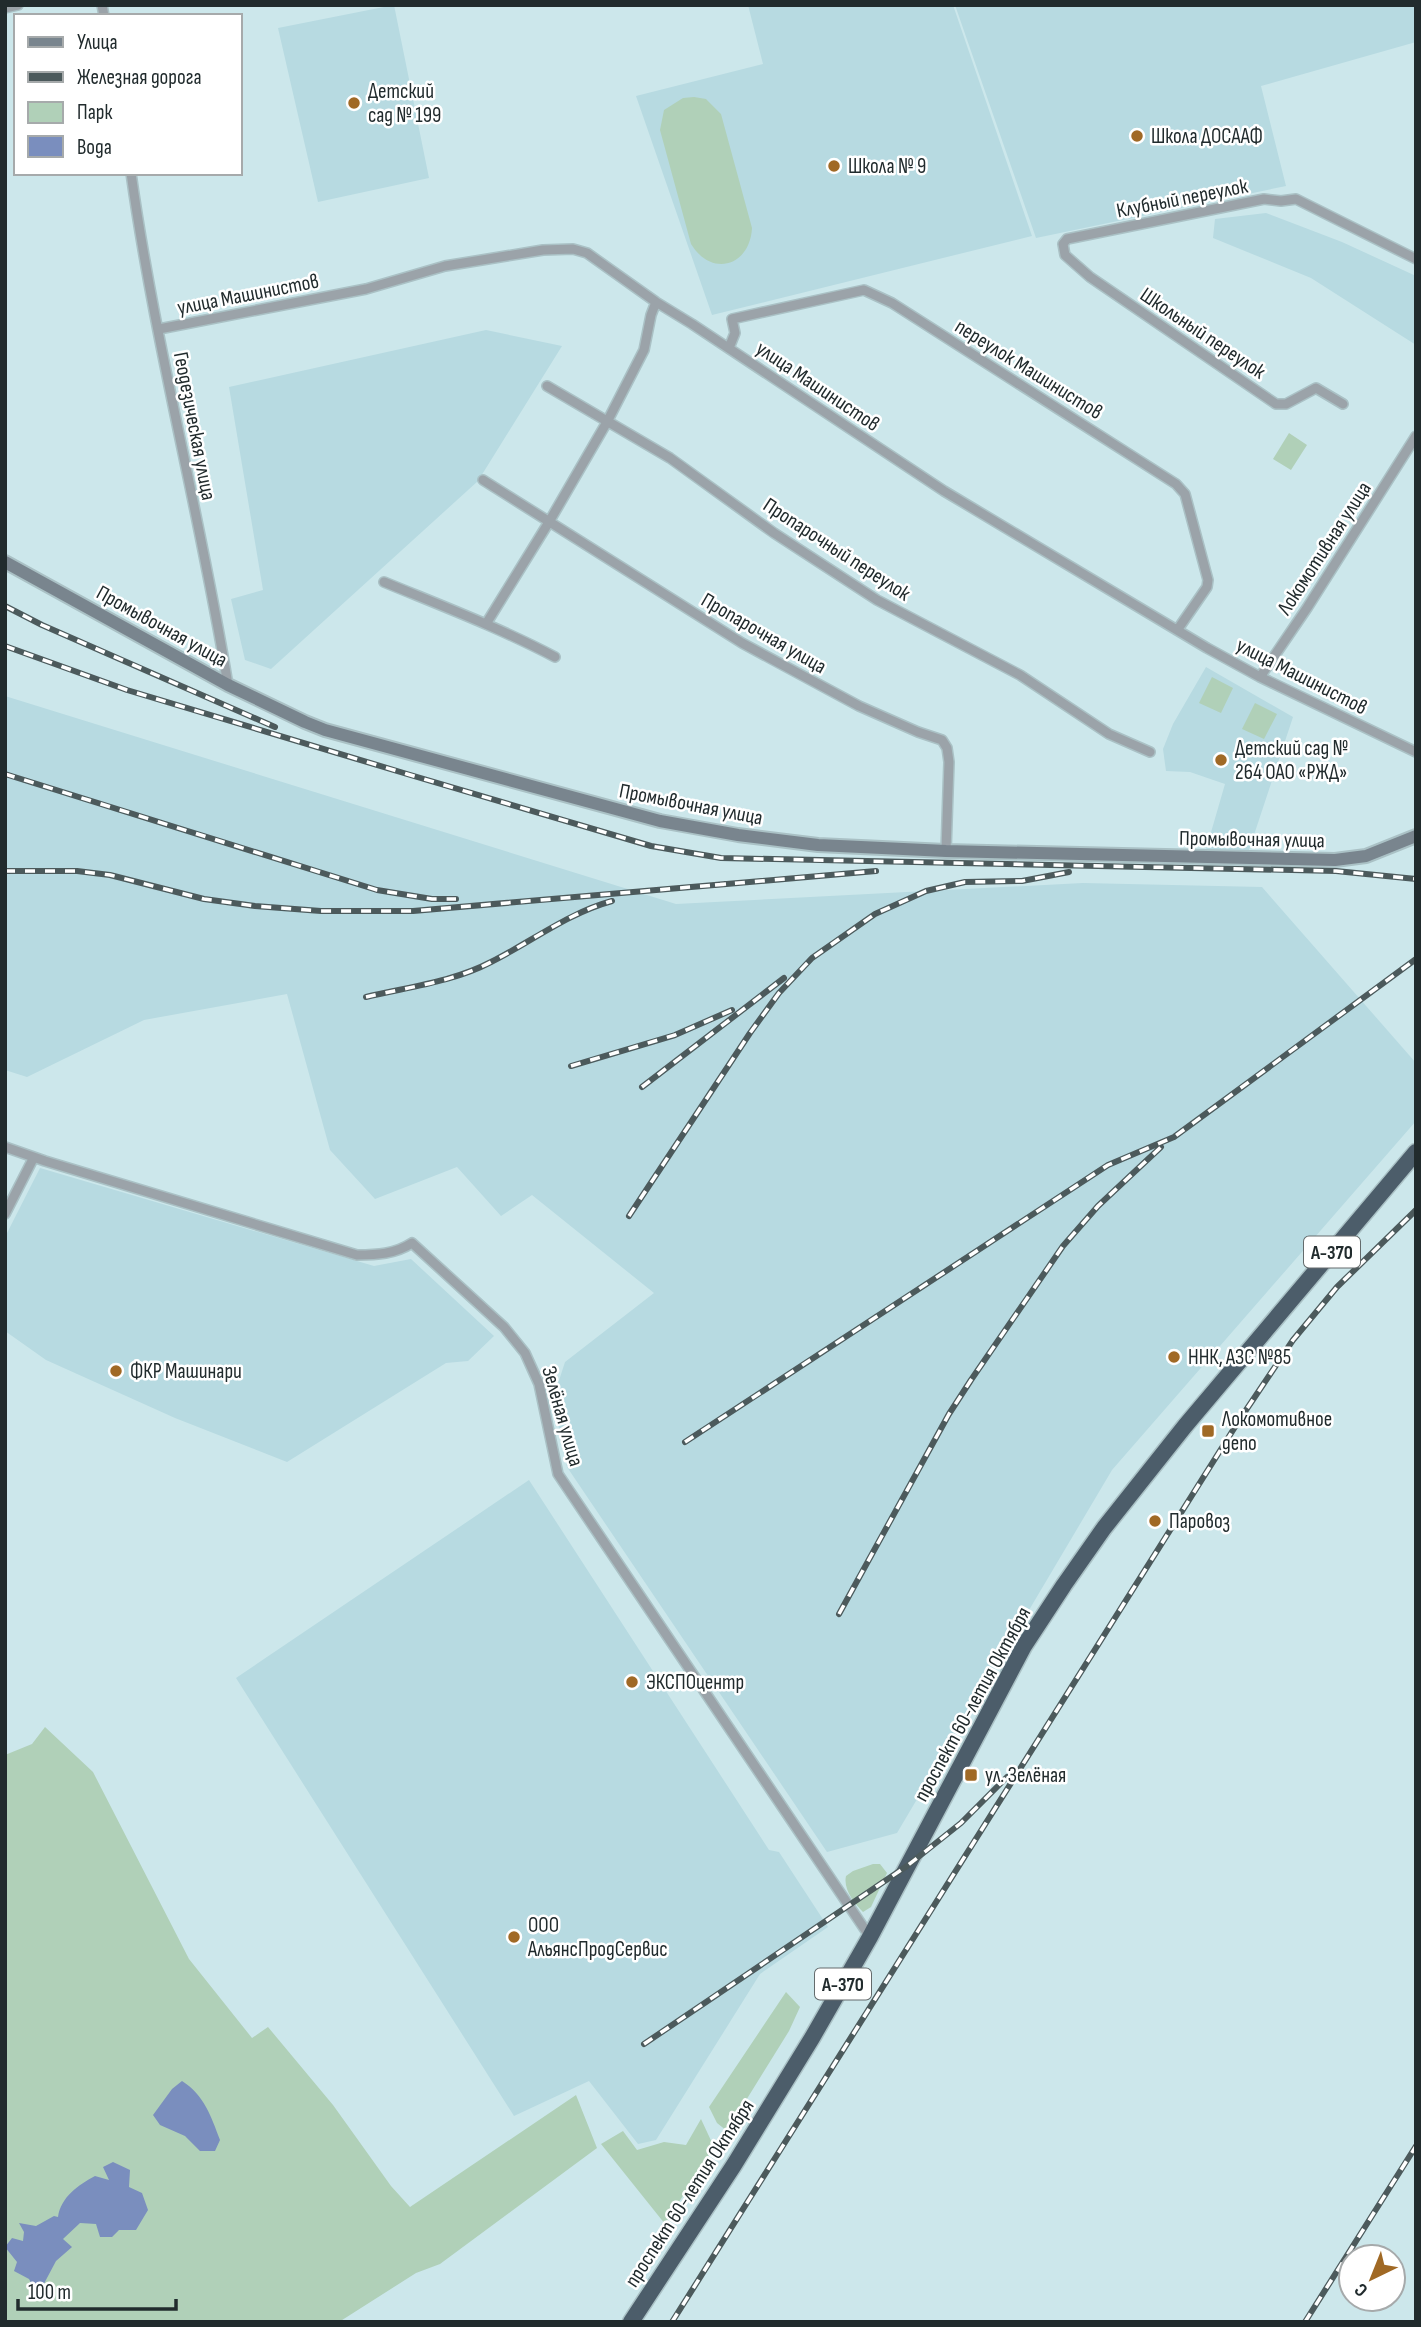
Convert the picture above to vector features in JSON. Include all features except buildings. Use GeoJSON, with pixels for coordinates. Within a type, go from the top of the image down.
{"type":"FeatureCollection","features":[{"type":"Feature","properties":{"kind":"highway","name":"проспект 60-летия Октября"},"geometry":{"type":"LineString","coordinates":[[631,2322],[781,2088],[870,1937],[1024,1646],[1064,1585],[1104,1528],[1185,1426],[1416,1152]]}},
{"type":"Feature","properties":{"kind":"street"},"geometry":{"type":"LineString","coordinates":[[5,8],[18,5]]}},
{"type":"Feature","properties":{"kind":"street","name":"Геодезическая улица"},"geometry":{"type":"LineString","coordinates":[[131,175],[228,684]]}},
{"type":"Feature","properties":{"kind":"street","name":"Клубный переулок"},"geometry":{"type":"LineString","coordinates":[[1067,239],[1264,199],[1296,200],[1416,259]]}},
{"type":"Feature","properties":{"kind":"street","name":"Школьный переулок"},"geometry":{"type":"LineString","coordinates":[[1067,239],[1062,247],[1065,255],[1090,277],[1276,404],[1286,404],[1316,388],[1343,404]]}},
{"type":"Feature","properties":{"kind":"street","name":"улица Машинистов"},"geometry":{"type":"LineString","coordinates":[[159,329],[366,289],[445,265],[543,250],[573,249],[587,253],[656,302],[944,491],[1260,677],[1416,752]]}},
{"type":"Feature","properties":{"kind":"street","name":"переулок Машинистов"},"geometry":{"type":"LineString","coordinates":[[729,348],[735,332],[732,319],[864,290],[892,303],[1167,477],[1185,494],[1208,580],[1207,587],[1178,629]]}},
{"type":"Feature","properties":{"kind":"street"},"geometry":{"type":"LineString","coordinates":[[486,624],[607,422],[644,351],[656,302]]}},
{"type":"Feature","properties":{"kind":"street","name":"Пропарочный переулок"},"geometry":{"type":"LineString","coordinates":[[547,386],[670,458],[774,533],[877,600],[1020,675],[1109,734],[1150,752]]}},
{"type":"Feature","properties":{"kind":"street","name":"Локомотивная улица"},"geometry":{"type":"LineString","coordinates":[[1260,677],[1416,436]]}},
{"type":"Feature","properties":{"kind":"street","name":"Пропарочная улица"},"geometry":{"type":"LineString","coordinates":[[483,480],[753,649],[859,706],[942,740],[947,748],[949,762],[946,851]]}},
{"type":"Feature","properties":{"kind":"street","name":"Промывочная улица"},"geometry":{"type":"LineString","coordinates":[[5,562],[228,684],[325,730],[660,821],[792,842],[946,851],[1335,860],[1366,856],[1416,836]]}},
{"type":"Feature","properties":{"kind":"street"},"geometry":{"type":"LineString","coordinates":[[384,582],[534,645],[555,657]]}},
{"type":"Feature","properties":{"kind":"street","name":"Зелёная улица"},"geometry":{"type":"LineString","coordinates":[[5,1147],[357,1255],[376,1255],[400,1250],[412,1243],[504,1327],[525,1353],[539,1384],[558,1474],[870,1937]]}},
{"type":"Feature","properties":{"kind":"street"},"geometry":{"type":"LineString","coordinates":[[5,1214],[34,1157]]}},
{"type":"Feature","properties":{"kind":"shaded area","name":"Детский сад № 199"},"geometry":{"type":"Polygon","coordinates":[[[394,5],[429,178],[318,202],[278,28],[394,5]]]}},
{"type":"Feature","properties":{"kind":"shaded area","name":"Школа № 9"},"geometry":{"type":"Polygon","coordinates":[[[748,5],[953,5],[1032,236],[712,315],[636,96],[763,64],[748,5]]]}},
{"type":"Feature","properties":{"kind":"shaded area","name":"Школа ДОСААФ"},"geometry":{"type":"Polygon","coordinates":[[[955,5],[1416,5],[1416,42],[1261,86],[1286,186],[1036,238],[955,5]]]}},
{"type":"Feature","properties":{"kind":"shaded area"},"geometry":{"type":"Polygon","coordinates":[[[1266,213],[1342,242],[1416,276],[1416,345],[1311,278],[1213,238],[1215,219],[1266,213]]]}},
{"type":"Feature","properties":{"kind":"shaded area"},"geometry":{"type":"Polygon","coordinates":[[[486,330],[562,346],[478,481],[271,669],[245,660],[231,599],[263,590],[229,387],[486,330]]]}},
{"type":"Feature","properties":{"kind":"shaded area","name":"Детский сад № 264 ОАО «РЖД»"},"geometry":{"type":"Polygon","coordinates":[[[1206,667],[1293,717],[1247,856],[1205,853],[1225,784],[1190,772],[1166,771],[1163,749],[1173,724],[1206,667]]]}},
{"type":"Feature","properties":{"kind":"shaded area"},"geometry":{"type":"Polygon","coordinates":[[[5,696],[676,904],[1083,883],[1262,887],[1416,1063],[1416,1121],[1112,1470],[897,1833],[827,1852],[567,1467],[553,1399],[565,1362],[654,1293],[532,1195],[501,1216],[457,1167],[375,1199],[330,1150],[287,994],[144,1020],[27,1077],[5,1070],[5,696]]]}},
{"type":"Feature","properties":{"kind":"shaded area"},"geometry":{"type":"Polygon","coordinates":[[[40,1168],[374,1266],[411,1259],[494,1336],[468,1361],[446,1363],[287,1462],[175,1418],[46,1360],[5,1331],[5,1237],[40,1168]]]}},
{"type":"Feature","properties":{"kind":"shaded area"},"geometry":{"type":"Polygon","coordinates":[[[529,1480],[769,1850],[779,1852],[828,1927],[760,1974],[656,2140],[638,2144],[589,2081],[514,2116],[236,1678],[529,1480]]]}},
{"type":"Feature","properties":{"kind":"green space"},"geometry":{"type":"Polygon","coordinates":[[[683,98],[706,99],[721,114],[752,228],[745,251],[729,263],[709,261],[691,244],[660,130],[664,110],[683,98]]]}},
{"type":"Feature","properties":{"kind":"green space"},"geometry":{"type":"Polygon","coordinates":[[[1289,433],[1307,445],[1291,470],[1273,459],[1289,433]]]}},
{"type":"Feature","properties":{"kind":"green space"},"geometry":{"type":"Polygon","coordinates":[[[1212,677],[1233,688],[1221,713],[1199,703],[1212,677]]]}},
{"type":"Feature","properties":{"kind":"green space"},"geometry":{"type":"Polygon","coordinates":[[[1255,703],[1277,714],[1264,739],[1242,729],[1255,703]]]}},
{"type":"Feature","properties":{"kind":"green space"},"geometry":{"type":"Polygon","coordinates":[[[45,1727],[93,1772],[189,1959],[252,2038],[268,2027],[333,2105],[391,2186],[410,2207],[576,2095],[597,2148],[440,2264],[416,2273],[339,2322],[5,2322],[5,1755],[32,1744],[45,1727]]]}},
{"type":"Feature","properties":{"kind":"green space"},"geometry":{"type":"Polygon","coordinates":[[[873,1864],[880,1864],[887,1873],[871,1907],[863,1912],[848,1891],[846,1876],[873,1864]]]}},
{"type":"Feature","properties":{"kind":"green space"},"geometry":{"type":"Polygon","coordinates":[[[786,1992],[800,2007],[789,2031],[727,2131],[717,2123],[709,2107],[786,1992]]]}},
{"type":"Feature","properties":{"kind":"green space"},"geometry":{"type":"Polygon","coordinates":[[[701,2119],[714,2147],[665,2224],[601,2144],[623,2131],[637,2150],[664,2142],[686,2145],[701,2119]]]}},
{"type":"Feature","properties":{"kind":"water"},"geometry":{"type":"Polygon","coordinates":[[[182,2081],[196,2093],[210,2114],[220,2140],[215,2151],[200,2151],[185,2136],[160,2125],[153,2115],[172,2089],[182,2081]]]}},
{"type":"Feature","properties":{"kind":"water"},"geometry":{"type":"Polygon","coordinates":[[[113,2162],[130,2170],[129,2187],[142,2193],[148,2210],[136,2230],[119,2230],[112,2237],[100,2237],[96,2224],[80,2223],[63,2239],[72,2247],[56,2261],[38,2295],[29,2279],[14,2271],[17,2262],[5,2247],[12,2238],[23,2241],[24,2232],[19,2223],[36,2226],[54,2216],[58,2217],[63,2203],[82,2183],[95,2176],[109,2180],[103,2167],[113,2162]]]}},
{"type":"Feature","properties":{"kind":"railway"},"geometry":{"type":"LineString","coordinates":[[5,606],[42,625],[275,727]]}},
{"type":"Feature","properties":{"kind":"railway"},"geometry":{"type":"LineString","coordinates":[[5,646],[127,690],[407,774],[651,846],[721,858],[1336,871],[1416,879]]}},
{"type":"Feature","properties":{"kind":"railway"},"geometry":{"type":"LineString","coordinates":[[5,774],[377,890],[432,899],[456,899]]}},
{"type":"Feature","properties":{"kind":"railway"},"geometry":{"type":"LineString","coordinates":[[5,871],[77,871],[110,875],[204,899],[321,911],[413,911],[726,884]]}},
{"type":"Feature","properties":{"kind":"railway"},"geometry":{"type":"LineString","coordinates":[[715,885],[876,871]]}},
{"type":"Feature","properties":{"kind":"railway"},"geometry":{"type":"LineString","coordinates":[[629,1216],[750,1033],[779,993],[812,958],[875,914],[926,891],[965,882],[1022,881],[1069,872]]}},
{"type":"Feature","properties":{"kind":"railway"},"geometry":{"type":"LineString","coordinates":[[366,997],[446,979],[476,969],[565,920],[612,901]]}},
{"type":"Feature","properties":{"kind":"railway"},"geometry":{"type":"LineString","coordinates":[[685,1442],[1108,1165],[1174,1137],[1416,959]]}},
{"type":"Feature","properties":{"kind":"railway"},"geometry":{"type":"LineString","coordinates":[[642,1087],[784,978]]}},
{"type":"Feature","properties":{"kind":"railway"},"geometry":{"type":"LineString","coordinates":[[571,1066],[675,1035],[732,1010]]}},
{"type":"Feature","properties":{"kind":"railway"},"geometry":{"type":"LineString","coordinates":[[839,1614],[949,1414],[1063,1246],[1098,1206],[1161,1147]]}},
{"type":"Feature","properties":{"kind":"railway"},"geometry":{"type":"LineString","coordinates":[[672,2322],[1240,1419],[1293,1340],[1337,1287],[1416,1210]]}},
{"type":"Feature","properties":{"kind":"railway"},"geometry":{"type":"LineString","coordinates":[[644,2044],[907,1866],[961,1823],[1007,1777]]}},
{"type":"Feature","properties":{"kind":"railway"},"geometry":{"type":"LineString","coordinates":[[1305,2322],[1416,2146]]}},
{"type":"Feature","properties":{"kind":"place","name":"Детский сад № 199"},"geometry":{"type":"Point","coordinates":[354,103]}},
{"type":"Feature","properties":{"kind":"place","name":"Школа ДОСААФ"},"geometry":{"type":"Point","coordinates":[1137,136]}},
{"type":"Feature","properties":{"kind":"place","name":"Школа № 9"},"geometry":{"type":"Point","coordinates":[834,166]}},
{"type":"Feature","properties":{"kind":"place","name":"Детский сад № 264 ОАО «РЖД»"},"geometry":{"type":"Point","coordinates":[1221,760]}},
{"type":"Feature","properties":{"kind":"place","name":"ННК, АЗС №85"},"geometry":{"type":"Point","coordinates":[1174,1357]}},
{"type":"Feature","properties":{"kind":"place","name":"ФКР Машинари"},"geometry":{"type":"Point","coordinates":[116,1371]}},
{"type":"Feature","properties":{"kind":"place","name":"Локомотивное депо"},"geometry":{"type":"Point","coordinates":[1208,1431]}},
{"type":"Feature","properties":{"kind":"place","name":"Паровоз"},"geometry":{"type":"Point","coordinates":[1155,1521]}},
{"type":"Feature","properties":{"kind":"place","name":"ЭКСПОцентр"},"geometry":{"type":"Point","coordinates":[632,1682]}},
{"type":"Feature","properties":{"kind":"place","name":"ул. Зелёная"},"geometry":{"type":"Point","coordinates":[971,1775]}},
{"type":"Feature","properties":{"kind":"place","name":"ООО АльянсПродСервис"},"geometry":{"type":"Point","coordinates":[514,1937]}}]}
